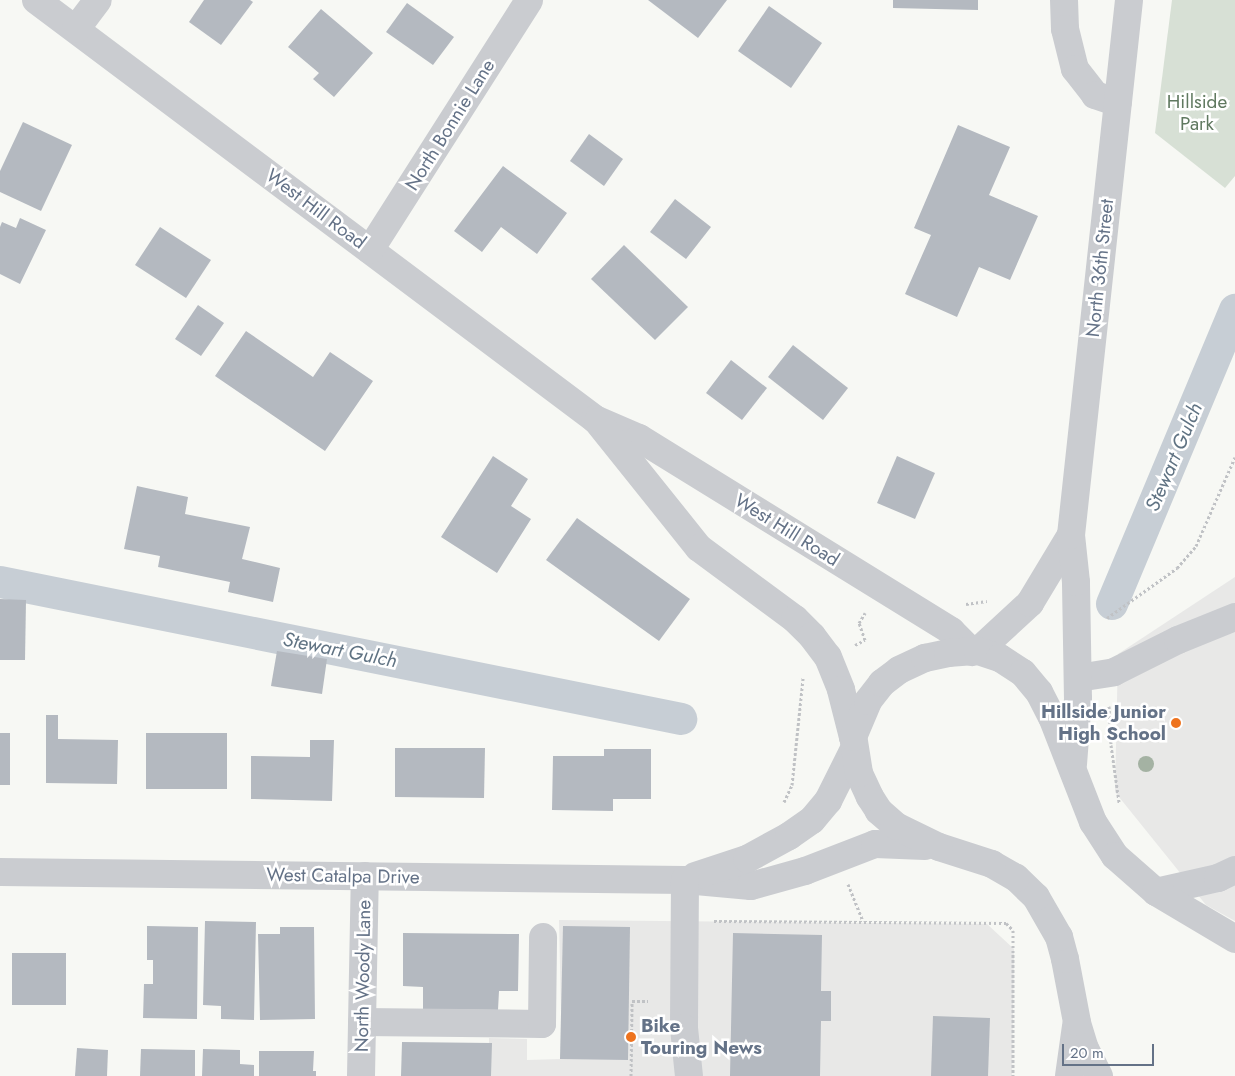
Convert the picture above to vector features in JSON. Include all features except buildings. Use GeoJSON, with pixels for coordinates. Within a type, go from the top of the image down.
{"type":"FeatureCollection","features":[{"type":"Feature","properties":{"kind":"street","name":"West Hill Road"},"geometry":{"type":"LineString","coordinates":[[36,0],[595,419],[639,438],[656,448],[951,631],[975,651]]}},
{"type":"Feature","properties":{"kind":"street"},"geometry":{"type":"LineString","coordinates":[[76,29],[98,0]]}},
{"type":"Feature","properties":{"kind":"street","name":"North Bonnie Lane"},"geometry":{"type":"LineString","coordinates":[[370,250],[529,0]]}},
{"type":"Feature","properties":{"kind":"street"},"geometry":{"type":"LineString","coordinates":[[1064,0],[1065,29],[1075,69],[1095,95],[1118,103]]}},
{"type":"Feature","properties":{"kind":"street","name":"North 36th Street"},"geometry":{"type":"LineString","coordinates":[[1073,768],[1078,678],[1076,582],[1070,535],[1129,0]]}},
{"type":"Feature","properties":{"kind":"street","name":"West Hill Road"},"geometry":{"type":"LineString","coordinates":[[595,419],[699,548],[795,619],[812,636],[828,657],[841,690],[859,773],[878,810],[896,826],[939,847]]}},
{"type":"Feature","properties":{"kind":"street","name":"North 36th Street"},"geometry":{"type":"LineString","coordinates":[[975,651],[1030,603],[1070,535]]}},
{"type":"Feature","properties":{"kind":"street"},"geometry":{"type":"LineString","coordinates":[[1078,678],[1108,674],[1178,640],[1235,617]]}},
{"type":"Feature","properties":{"kind":"street"},"geometry":{"type":"LineString","coordinates":[[975,651],[1000,658],[1023,673],[1039,692],[1052,717],[1093,822],[1116,856],[1156,892],[1235,939]]}},
{"type":"Feature","properties":{"kind":"street","name":"West Catalpa Drive"},"geometry":{"type":"LineString","coordinates":[[685,880],[747,860],[789,836],[812,820],[828,801],[854,743],[868,701],[882,683],[900,670],[925,658],[948,653],[975,651]]}},
{"type":"Feature","properties":{"kind":"street","name":"West Catalpa Drive"},"geometry":{"type":"LineString","coordinates":[[0,872],[685,880],[751,886],[806,871],[875,844],[939,847]]}},
{"type":"Feature","properties":{"kind":"street"},"geometry":{"type":"LineString","coordinates":[[939,847],[992,864],[1016,878],[1036,897],[1059,937],[1065,959],[1076,1022],[1085,1049],[1099,1076]]}},
{"type":"Feature","properties":{"kind":"street"},"geometry":{"type":"LineString","coordinates":[[1156,892],[1218,878],[1235,870]]}},
{"type":"Feature","properties":{"kind":"street","name":"North Woody Lane"},"geometry":{"type":"LineString","coordinates":[[361,1076],[365,876]]}},
{"type":"Feature","properties":{"kind":"street"},"geometry":{"type":"LineString","coordinates":[[685,880],[684,1028],[689,1076]]}},
{"type":"Feature","properties":{"kind":"street"},"geometry":{"type":"LineString","coordinates":[[362,1022],[542,1024],[543,937]]}},
{"type":"Feature","properties":{"kind":"street"},"geometry":{"type":"LineString","coordinates":[[1069,1076],[1076,1022]]}},
{"type":"Feature","properties":{"kind":"path"},"geometry":{"type":"LineString","coordinates":[[1104,620],[1177,568],[1196,546],[1235,457]]}},
{"type":"Feature","properties":{"kind":"path"},"geometry":{"type":"LineString","coordinates":[[964,604],[980,604],[994,598]]}},
{"type":"Feature","properties":{"kind":"path"},"geometry":{"type":"LineString","coordinates":[[849,647],[865,640],[859,623],[869,607]]}},
{"type":"Feature","properties":{"kind":"path"},"geometry":{"type":"LineString","coordinates":[[781,807],[792,785],[804,668]]}},
{"type":"Feature","properties":{"kind":"path"},"geometry":{"type":"LineString","coordinates":[[1108,674],[1111,745],[1121,811]]}},
{"type":"Feature","properties":{"kind":"path"},"geometry":{"type":"LineString","coordinates":[[845,878],[863,921]]}},
{"type":"Feature","properties":{"kind":"path"},"geometry":{"type":"LineString","coordinates":[[706,921],[1006,923],[1013,930],[1013,1076]]}},
{"type":"Feature","properties":{"kind":"path"},"geometry":{"type":"LineString","coordinates":[[631,1076],[632,1001],[648,1001]]}},
{"type":"Feature","properties":{"kind":"shaded area","name":"Hillside Junior High School"},"geometry":{"type":"Polygon","coordinates":[[[1235,577],[1235,921],[1206,905],[1115,792],[1118,654],[1235,577]]]}},
{"type":"Feature","properties":{"kind":"shaded area"},"geometry":{"type":"Polygon","coordinates":[[[559,920],[987,924],[1014,949],[1012,1076],[489,1076],[489,1038],[527,1039],[527,1060],[562,1059],[559,920]]]}},
{"type":"Feature","properties":{"kind":"green space","name":"Hillside Park"},"geometry":{"type":"Polygon","coordinates":[[[1172,0],[1235,0],[1235,176],[1225,188],[1155,133],[1172,0]]]}},
{"type":"Feature","properties":{"kind":"waterway","name":"Stewart Gulch"},"geometry":{"type":"LineString","coordinates":[[1112,604],[1235,310]]}},
{"type":"Feature","properties":{"kind":"waterway","name":"Stewart Gulch"},"geometry":{"type":"LineString","coordinates":[[0,582],[681,719]]}},
{"type":"Feature","properties":{"kind":"place","name":"Hillside Junior High School"},"geometry":{"type":"Point","coordinates":[1176,723]}},
{"type":"Feature","properties":{"kind":"place","name":"Bike Touring News"},"geometry":{"type":"Point","coordinates":[631,1037]}}]}
